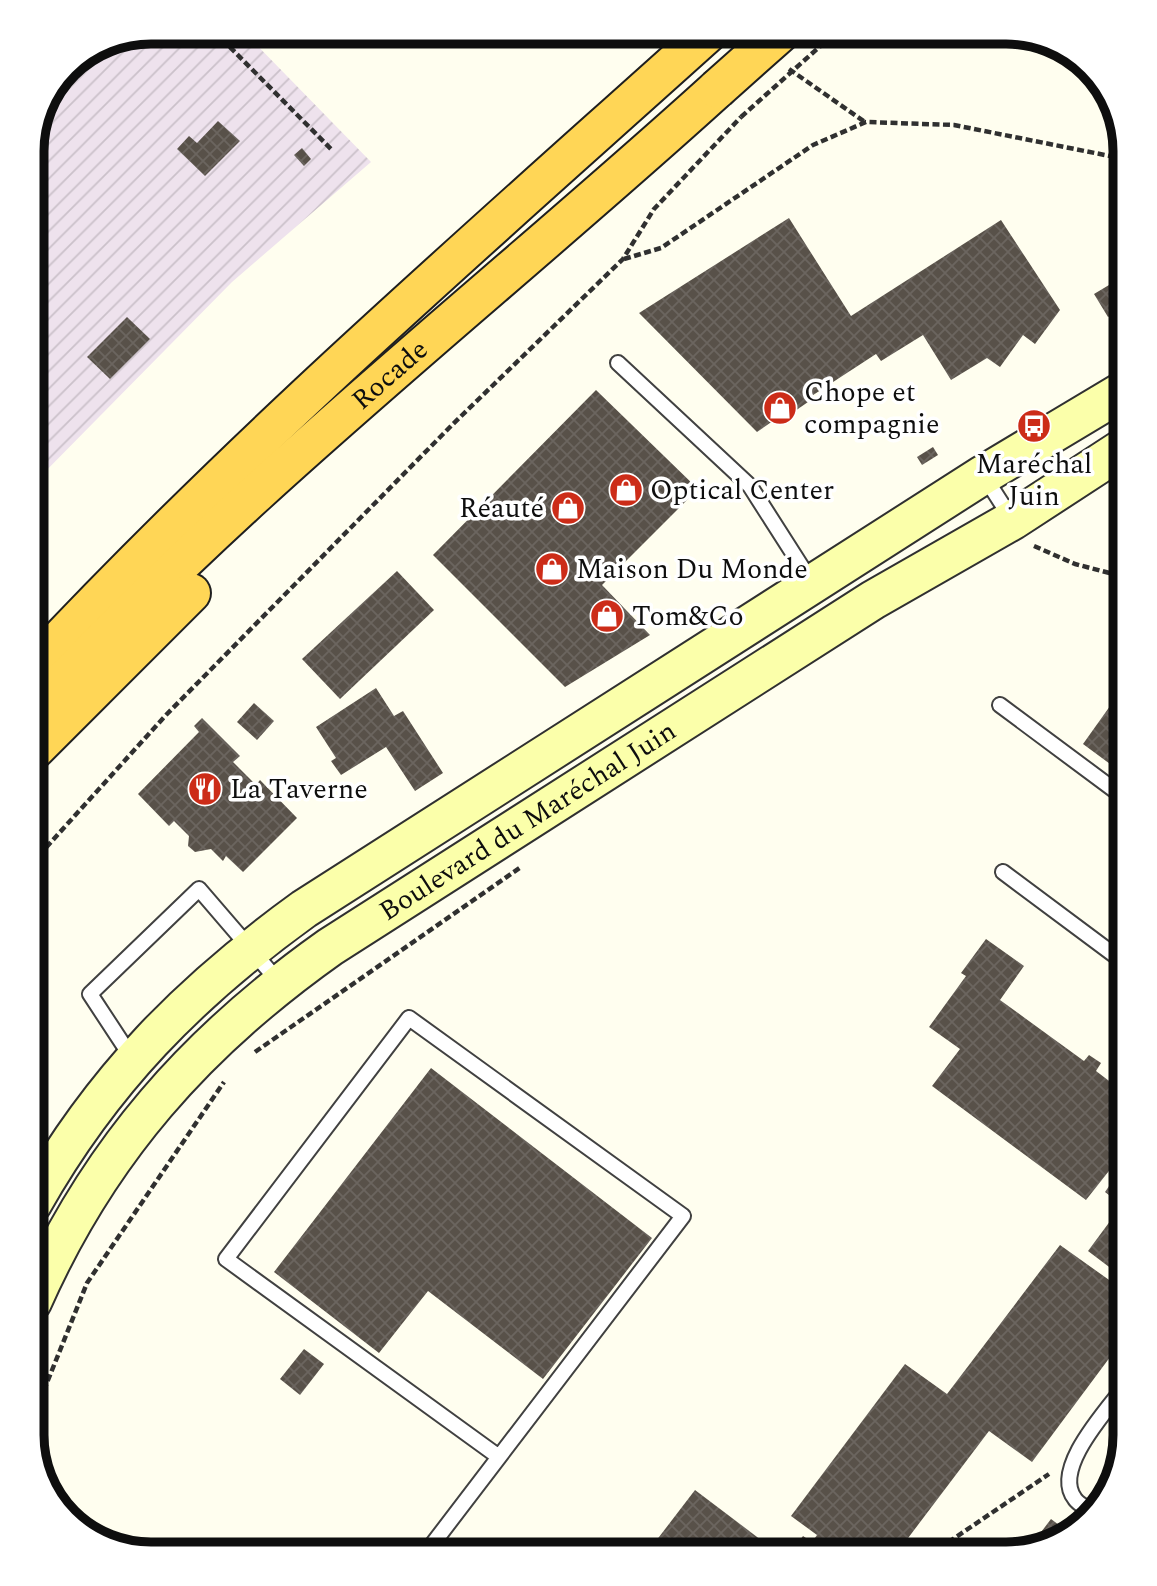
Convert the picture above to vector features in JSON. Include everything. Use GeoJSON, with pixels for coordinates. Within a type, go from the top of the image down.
{"type":"FeatureCollection","features":[{"type":"Feature","properties":{"kind":"highway"},"geometry":{"type":"LineString","coordinates":[[44,656],[115,581],[261,440],[695,44]]}},
{"type":"Feature","properties":{"kind":"highway","name":"Rocade"},"geometry":{"type":"LineString","coordinates":[[44,702],[71,672],[369,391],[604,192],[729,103],[784,49]]}},
{"type":"Feature","properties":{"kind":"highway"},"geometry":{"type":"LineString","coordinates":[[44,740],[604,192]]}},
{"type":"Feature","properties":{"kind":"main road","name":"Boulevard du Maréchal Juin"},"geometry":{"type":"LineString","coordinates":[[44,1185],[91,1111],[133,1060],[217,975],[252,947],[304,909],[983,475],[1113,397]]}},
{"type":"Feature","properties":{"kind":"main road","name":"Boulevard du Maréchal Juin"},"geometry":{"type":"LineString","coordinates":[[44,1279],[84,1202],[146,1113],[215,1038],[280,983],[341,940],[873,600],[1022,532],[1113,457]]}},
{"type":"Feature","properties":{"kind":"lane"},"geometry":{"type":"LineString","coordinates":[[618,363],[750,486],[813,584]]}},
{"type":"Feature","properties":{"kind":"lane"},"geometry":{"type":"LineString","coordinates":[[983,475],[1022,532]]}},
{"type":"Feature","properties":{"kind":"lane"},"geometry":{"type":"LineString","coordinates":[[1000,705],[1113,789]]}},
{"type":"Feature","properties":{"kind":"lane"},"geometry":{"type":"LineString","coordinates":[[1003,872],[1113,954]]}},
{"type":"Feature","properties":{"kind":"lane"},"geometry":{"type":"LineString","coordinates":[[133,1060],[90,994],[199,889],[252,947],[280,983]]}},
{"type":"Feature","properties":{"kind":"lane"},"geometry":{"type":"LineString","coordinates":[[434,1542],[683,1216],[409,1018],[226,1259],[499,1457]]}},
{"type":"Feature","properties":{"kind":"lane"},"geometry":{"type":"LineString","coordinates":[[1085,1507],[1074,1499],[1069,1484],[1072,1462],[1113,1403]]}},
{"type":"Feature","properties":{"kind":"path"},"geometry":{"type":"LineString","coordinates":[[227,44],[331,149]]}},
{"type":"Feature","properties":{"kind":"path"},"geometry":{"type":"LineString","coordinates":[[44,850],[166,715],[453,424],[623,259],[654,209],[729,103],[818,44]]}},
{"type":"Feature","properties":{"kind":"path"},"geometry":{"type":"LineString","coordinates":[[784,49],[866,122]]}},
{"type":"Feature","properties":{"kind":"path"},"geometry":{"type":"LineString","coordinates":[[623,259],[661,248],[813,145],[866,122],[954,125],[1113,157]]}},
{"type":"Feature","properties":{"kind":"path"},"geometry":{"type":"LineString","coordinates":[[1022,532],[1075,564],[1113,574]]}},
{"type":"Feature","properties":{"kind":"path"},"geometry":{"type":"LineString","coordinates":[[245,1060],[532,860]]}},
{"type":"Feature","properties":{"kind":"path"},"geometry":{"type":"LineString","coordinates":[[44,1390],[87,1283],[226,1078]]}},
{"type":"Feature","properties":{"kind":"path"},"geometry":{"type":"LineString","coordinates":[[949,1542],[1035,1481],[1072,1462]]}},
{"type":"Feature","properties":{"kind":"shaded area"},"geometry":{"type":"Polygon","coordinates":[[[256,44],[371,162],[232,282],[44,473],[44,144],[47,123],[62,91],[75,75],[91,62],[130,46],[256,44]]]}},
{"type":"Feature","properties":{"kind":"building"},"geometry":{"type":"Polygon","coordinates":[[[218,121],[240,141],[205,176],[177,149],[189,136],[197,143],[218,121]]]}},
{"type":"Feature","properties":{"kind":"building"},"geometry":{"type":"Polygon","coordinates":[[[302,148],[311,159],[304,166],[294,155],[302,148]]]}},
{"type":"Feature","properties":{"kind":"building"},"geometry":{"type":"Polygon","coordinates":[[[789,218],[851,316],[1001,220],[1060,310],[1035,344],[1023,335],[1000,367],[987,358],[951,380],[923,335],[881,361],[876,354],[807,399],[808,402],[782,420],[780,416],[757,432],[639,313],[789,218]]]}},
{"type":"Feature","properties":{"kind":"building"},"geometry":{"type":"Polygon","coordinates":[[[1113,283],[1113,314],[1108,317],[1094,294],[1113,283]]]}},
{"type":"Feature","properties":{"kind":"building"},"geometry":{"type":"Polygon","coordinates":[[[127,317],[150,339],[110,379],[87,357],[127,317]]]}},
{"type":"Feature","properties":{"kind":"building"},"geometry":{"type":"Polygon","coordinates":[[[596,390],[698,489],[602,585],[650,635],[565,687],[433,555],[596,390]]]}},
{"type":"Feature","properties":{"kind":"building"},"geometry":{"type":"Polygon","coordinates":[[[933,447],[938,455],[922,465],[917,457],[933,447]]]}},
{"type":"Feature","properties":{"kind":"building"},"geometry":{"type":"Polygon","coordinates":[[[397,571],[434,610],[340,699],[302,659],[397,571]]]}},
{"type":"Feature","properties":{"kind":"building"},"geometry":{"type":"Polygon","coordinates":[[[376,688],[394,716],[403,711],[443,773],[415,791],[386,747],[341,775],[331,761],[336,758],[316,727],[376,688]]]}},
{"type":"Feature","properties":{"kind":"building"},"geometry":{"type":"Polygon","coordinates":[[[1113,702],[1113,766],[1083,744],[1113,702]]]}},
{"type":"Feature","properties":{"kind":"building"},"geometry":{"type":"Polygon","coordinates":[[[254,703],[274,721],[257,740],[237,722],[254,703]]]}},
{"type":"Feature","properties":{"kind":"building","name":"La Taverne"},"geometry":{"type":"Polygon","coordinates":[[[202,718],[240,756],[233,762],[256,785],[260,780],[297,818],[243,872],[226,856],[223,861],[211,849],[195,852],[188,846],[189,836],[174,821],[169,826],[138,794],[199,732],[194,726],[202,718]]]}},
{"type":"Feature","properties":{"kind":"building"},"geometry":{"type":"Polygon","coordinates":[[[986,939],[1024,966],[1000,1000],[1084,1061],[1089,1055],[1101,1063],[1096,1071],[1113,1084],[1113,1166],[1086,1200],[932,1086],[960,1049],[929,1027],[966,976],[961,973],[986,939]]]}},
{"type":"Feature","properties":{"kind":"building"},"geometry":{"type":"Polygon","coordinates":[[[431,1068],[652,1238],[543,1379],[428,1291],[379,1353],[274,1272],[431,1068]]]}},
{"type":"Feature","properties":{"kind":"building"},"geometry":{"type":"Polygon","coordinates":[[[1113,1180],[1113,1198],[1105,1192],[1113,1180]]]}},
{"type":"Feature","properties":{"kind":"building"},"geometry":{"type":"Polygon","coordinates":[[[1113,1217],[1113,1270],[1088,1251],[1113,1217]]]}},
{"type":"Feature","properties":{"kind":"building"},"geometry":{"type":"Polygon","coordinates":[[[1060,1245],[1113,1283],[1113,1353],[1032,1462],[989,1431],[905,1542],[812,1542],[817,1535],[791,1516],[905,1364],[947,1394],[1060,1245]]]}},
{"type":"Feature","properties":{"kind":"building"},"geometry":{"type":"Polygon","coordinates":[[[304,1349],[324,1364],[300,1395],[280,1379],[304,1349]]]}},
{"type":"Feature","properties":{"kind":"building"},"geometry":{"type":"Polygon","coordinates":[[[695,1490],[764,1542],[655,1542],[695,1490]]]}},
{"type":"Feature","properties":{"kind":"building"},"geometry":{"type":"Polygon","coordinates":[[[1051,1519],[1062,1527],[1047,1534],[1037,1538],[1051,1519]]]}},
{"type":"Feature","properties":{"kind":"building"},"geometry":{"type":"Polygon","coordinates":[[[803,1536],[812,1542],[798,1542],[803,1536]]]}},
{"type":"Feature","properties":{"kind":"place","name":"Chope et compagnie"},"geometry":{"type":"Point","coordinates":[780,408]}},
{"type":"Feature","properties":{"kind":"place","name":"Maréchal Juin"},"geometry":{"type":"Point","coordinates":[1034,426]}},
{"type":"Feature","properties":{"kind":"place","name":"Optical Center"},"geometry":{"type":"Point","coordinates":[626,490]}},
{"type":"Feature","properties":{"kind":"place","name":"Réauté"},"geometry":{"type":"Point","coordinates":[568,508]}},
{"type":"Feature","properties":{"kind":"place","name":"Maison Du Monde"},"geometry":{"type":"Point","coordinates":[552,569]}},
{"type":"Feature","properties":{"kind":"place","name":"Tom&Co"},"geometry":{"type":"Point","coordinates":[607,616]}},
{"type":"Feature","properties":{"kind":"place","name":"La Taverne"},"geometry":{"type":"Point","coordinates":[205,789]}}]}
